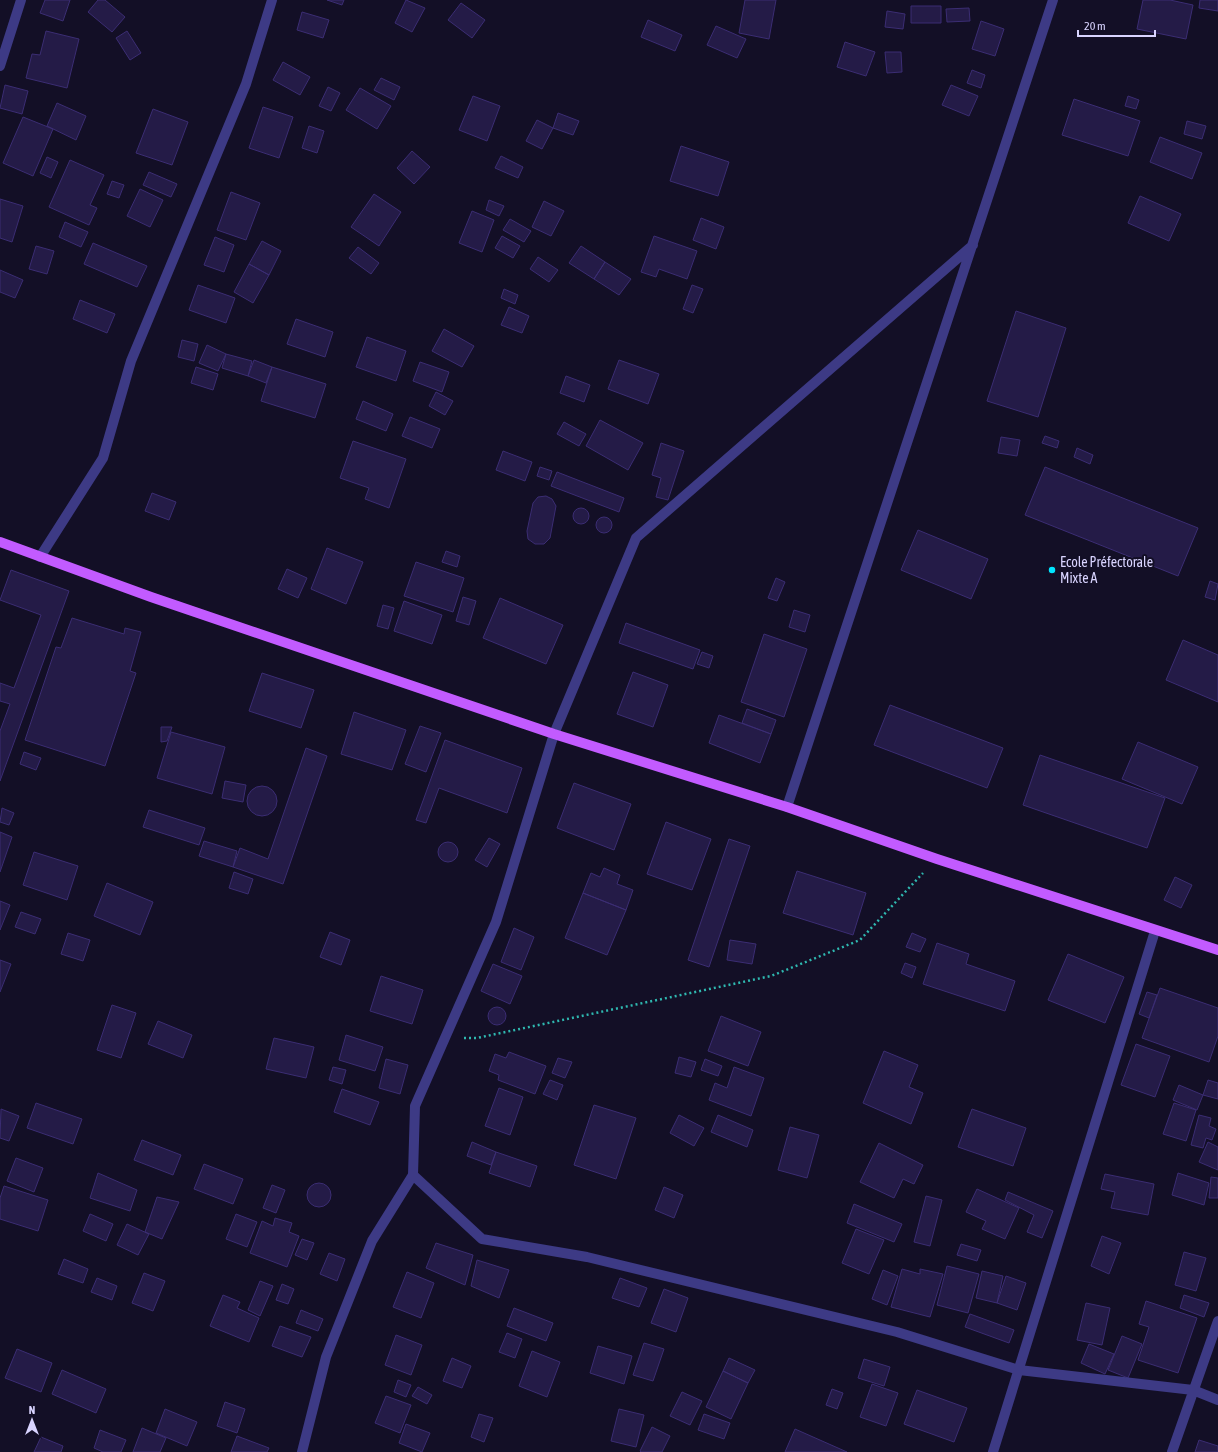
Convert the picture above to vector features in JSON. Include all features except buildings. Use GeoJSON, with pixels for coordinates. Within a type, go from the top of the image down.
{"type":"FeatureCollection","features":[{"type":"Feature","properties":{"kind":"main road"},"geometry":{"type":"LineString","coordinates":[[0,542],[151,597],[554,734],[787,807],[1155,932],[1218,950]]}},
{"type":"Feature","properties":{"kind":"street"},"geometry":{"type":"LineString","coordinates":[[0,66],[21,0]]}},
{"type":"Feature","properties":{"kind":"street"},"geometry":{"type":"LineString","coordinates":[[40,557],[103,458],[131,361],[246,84],[272,0]]}},
{"type":"Feature","properties":{"kind":"street"},"geometry":{"type":"LineString","coordinates":[[787,807],[1053,0]]}},
{"type":"Feature","properties":{"kind":"street"},"geometry":{"type":"LineString","coordinates":[[302,1452],[326,1357],[372,1241],[413,1175],[415,1106],[496,922],[554,734],[636,538],[973,244]]}},
{"type":"Feature","properties":{"kind":"street"},"geometry":{"type":"LineString","coordinates":[[993,1452],[1155,932]]}},
{"type":"Feature","properties":{"kind":"street"},"geometry":{"type":"LineString","coordinates":[[413,1175],[482,1239],[587,1257],[897,1332],[1019,1370],[1193,1390],[1218,1400]]}},
{"type":"Feature","properties":{"kind":"street"},"geometry":{"type":"LineString","coordinates":[[1172,1452],[1218,1321]]}},
{"type":"Feature","properties":{"kind":"path"},"geometry":{"type":"LineString","coordinates":[[445,1038],[477,1038],[772,976],[860,940],[937,859]]}},
{"type":"Feature","properties":{"kind":"place","name":"Ecole Préfectorale Mixte A"},"geometry":{"type":"Point","coordinates":[1052,570]}}]}
